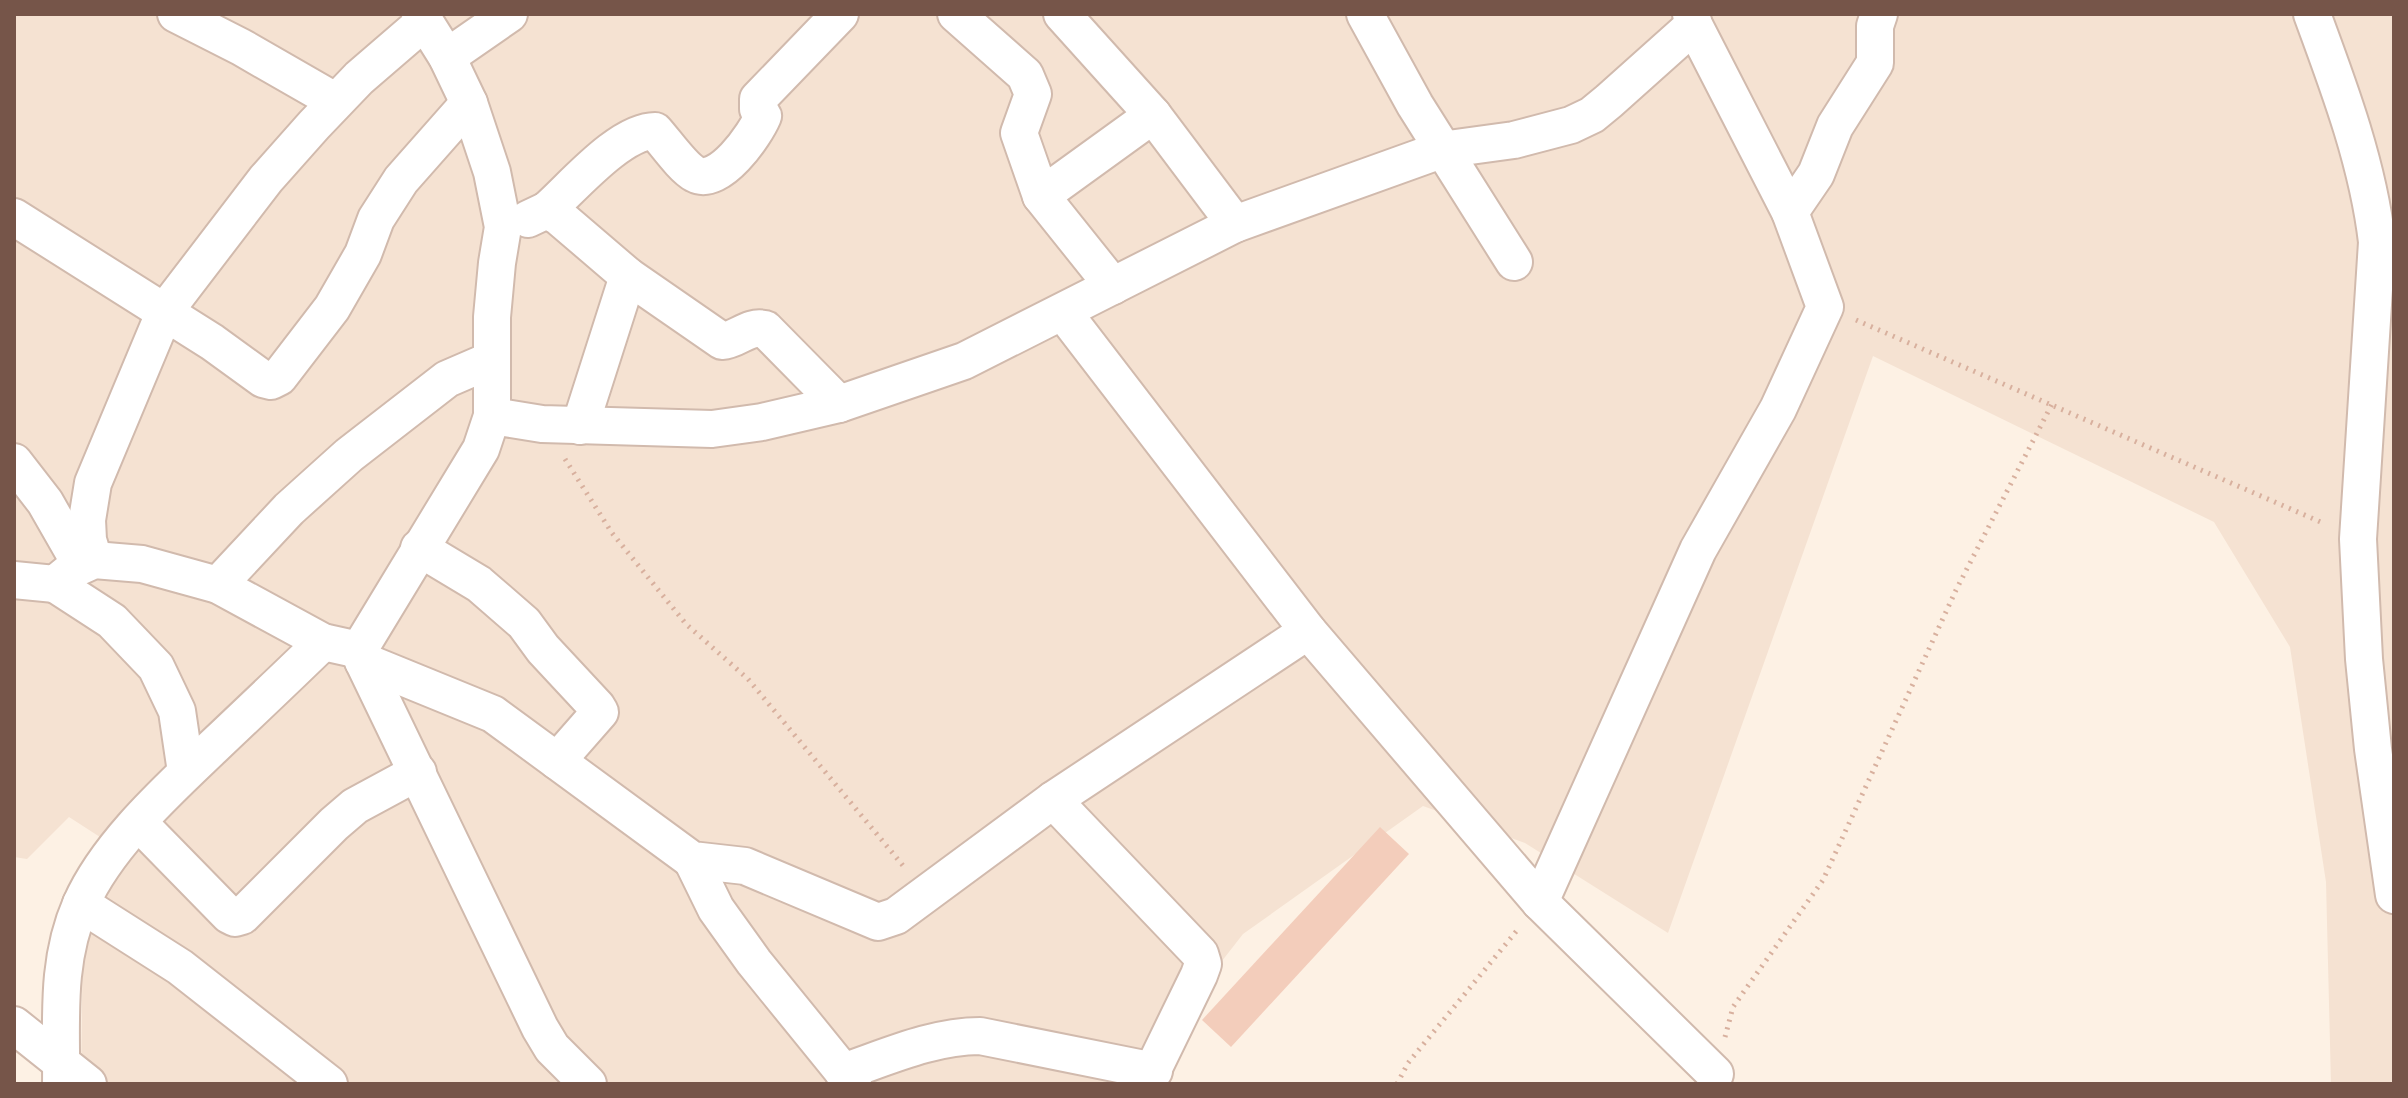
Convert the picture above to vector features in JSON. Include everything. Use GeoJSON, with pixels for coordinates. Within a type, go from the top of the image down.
{"type":"FeatureCollection","features":[{"type":"Feature","properties":{"kind":"street"},"geometry":{"type":"LineString","coordinates":[[176,14],[335,101]]}},
{"type":"Feature","properties":{"kind":"street"},"geometry":{"type":"LineString","coordinates":[[447,57],[509,14]]}},
{"type":"Feature","properties":{"kind":"street"},"geometry":{"type":"LineString","coordinates":[[503,227],[547,210],[593,166],[644,131],[655,131],[693,174],[706,177],[718,172],[755,135],[763,116],[758,109],[758,99],[840,14]]}},
{"type":"Feature","properties":{"kind":"street"},"geometry":{"type":"LineString","coordinates":[[956,14],[1025,75],[1033,94],[1019,133],[1041,196],[1113,286]]}},
{"type":"Feature","properties":{"kind":"street"},"geometry":{"type":"LineString","coordinates":[[1062,14],[1153,115],[1235,224]]}},
{"type":"Feature","properties":{"kind":"street"},"geometry":{"type":"LineString","coordinates":[[1365,14],[1441,150],[1514,262]]}},
{"type":"Feature","properties":{"kind":"street"},"geometry":{"type":"LineString","coordinates":[[1790,212],[1816,174],[1835,126],[1875,63],[1875,26],[1879,14]]}},
{"type":"Feature","properties":{"kind":"street"},"geometry":{"type":"LineString","coordinates":[[2312,14],[2334,75],[2373,207],[2377,242],[2358,539],[2364,659],[2373,749],[2394,895]]}},
{"type":"Feature","properties":{"kind":"street"},"geometry":{"type":"LineString","coordinates":[[77,570],[88,540],[87,520],[93,483],[165,311],[266,179],[335,101],[422,18],[447,57],[469,103],[492,172],[503,227],[497,263],[491,360],[492,416],[481,449],[419,548],[361,656]]}},
{"type":"Feature","properties":{"kind":"street"},"geometry":{"type":"LineString","coordinates":[[492,416],[542,424],[712,429],[762,422],[839,404],[964,361],[1235,224],[1441,150],[1514,140],[1571,125],[1592,115],[1609,101],[1692,20],[1790,212],[1825,307],[1778,409],[1698,550],[1540,902]]}},
{"type":"Feature","properties":{"kind":"street"},"geometry":{"type":"LineString","coordinates":[[14,217],[165,311],[263,379],[271,381],[279,377],[332,308],[363,254],[376,219],[401,180],[469,103]]}},
{"type":"Feature","properties":{"kind":"street"},"geometry":{"type":"LineString","coordinates":[[1041,196],[1153,115]]}},
{"type":"Feature","properties":{"kind":"street"},"geometry":{"type":"LineString","coordinates":[[547,210],[628,276],[722,341],[752,328],[765,329],[839,404]]}},
{"type":"Feature","properties":{"kind":"street"},"geometry":{"type":"LineString","coordinates":[[580,426],[628,276]]}},
{"type":"Feature","properties":{"kind":"street"},"geometry":{"type":"LineString","coordinates":[[1063,312],[1308,631],[1540,902],[1715,1074]]}},
{"type":"Feature","properties":{"kind":"street"},"geometry":{"type":"LineString","coordinates":[[218,585],[289,509],[349,455],[447,379],[491,360]]}},
{"type":"Feature","properties":{"kind":"street"},"geometry":{"type":"LineString","coordinates":[[14,462],[45,502],[77,570],[112,621],[156,667],[177,711],[186,772]]}},
{"type":"Feature","properties":{"kind":"street"},"geometry":{"type":"LineString","coordinates":[[419,548],[479,584],[524,623],[543,649],[597,707],[600,712],[557,761]]}},
{"type":"Feature","properties":{"kind":"street"},"geometry":{"type":"LineString","coordinates":[[14,580],[142,564],[218,585],[323,642],[493,714],[692,860],[716,909],[848,1078],[936,1041],[962,1036],[980,1036],[1150,1077],[1199,975],[1203,964],[1200,954],[1053,800]]}},
{"type":"Feature","properties":{"kind":"street"},"geometry":{"type":"LineString","coordinates":[[692,860],[745,866],[878,922],[896,916],[1053,800],[1308,631]]}},
{"type":"Feature","properties":{"kind":"street"},"geometry":{"type":"LineString","coordinates":[[61,1072],[59,1019],[62,980],[81,904],[106,862],[138,822],[186,772],[323,642]]}},
{"type":"Feature","properties":{"kind":"street"},"geometry":{"type":"LineString","coordinates":[[361,656],[540,1028],[552,1048],[588,1084]]}},
{"type":"Feature","properties":{"kind":"street"},"geometry":{"type":"LineString","coordinates":[[138,822],[235,918],[242,916],[355,806],[418,772]]}},
{"type":"Feature","properties":{"kind":"street"},"geometry":{"type":"LineString","coordinates":[[81,904],[180,967],[329,1084]]}},
{"type":"Feature","properties":{"kind":"street"},"geometry":{"type":"LineString","coordinates":[[14,1025],[61,1072],[88,1084]]}},
{"type":"Feature","properties":{"kind":"path"},"geometry":{"type":"LineString","coordinates":[[1825,307],[2358,539]]}},
{"type":"Feature","properties":{"kind":"path"},"geometry":{"type":"LineString","coordinates":[[1715,1074],[1733,1007],[1823,880],[1956,590],[2052,404]]}},
{"type":"Feature","properties":{"kind":"path"},"geometry":{"type":"LineString","coordinates":[[542,424],[612,533],[686,624],[748,679],[927,894]]}},
{"type":"Feature","properties":{"kind":"path"},"geometry":{"type":"LineString","coordinates":[[1397,1084],[1408,1063],[1540,902]]}},
{"type":"Feature","properties":{"kind":"shaded area"},"geometry":{"type":"Polygon","coordinates":[[[14,14],[2394,14],[2394,1084],[2331,1084],[2326,882],[2290,647],[2214,522],[1873,356],[1668,933],[1525,843],[1423,806],[1243,934],[1126,1084],[81,1084],[83,921],[117,848],[69,817],[27,859],[14,857],[14,14]]]}},
{"type":"Feature","properties":{"kind":"building"},"geometry":{"type":"Polygon","coordinates":[[[1380,827],[1409,854],[1231,1047],[1202,1020],[1380,827]]]}}]}
